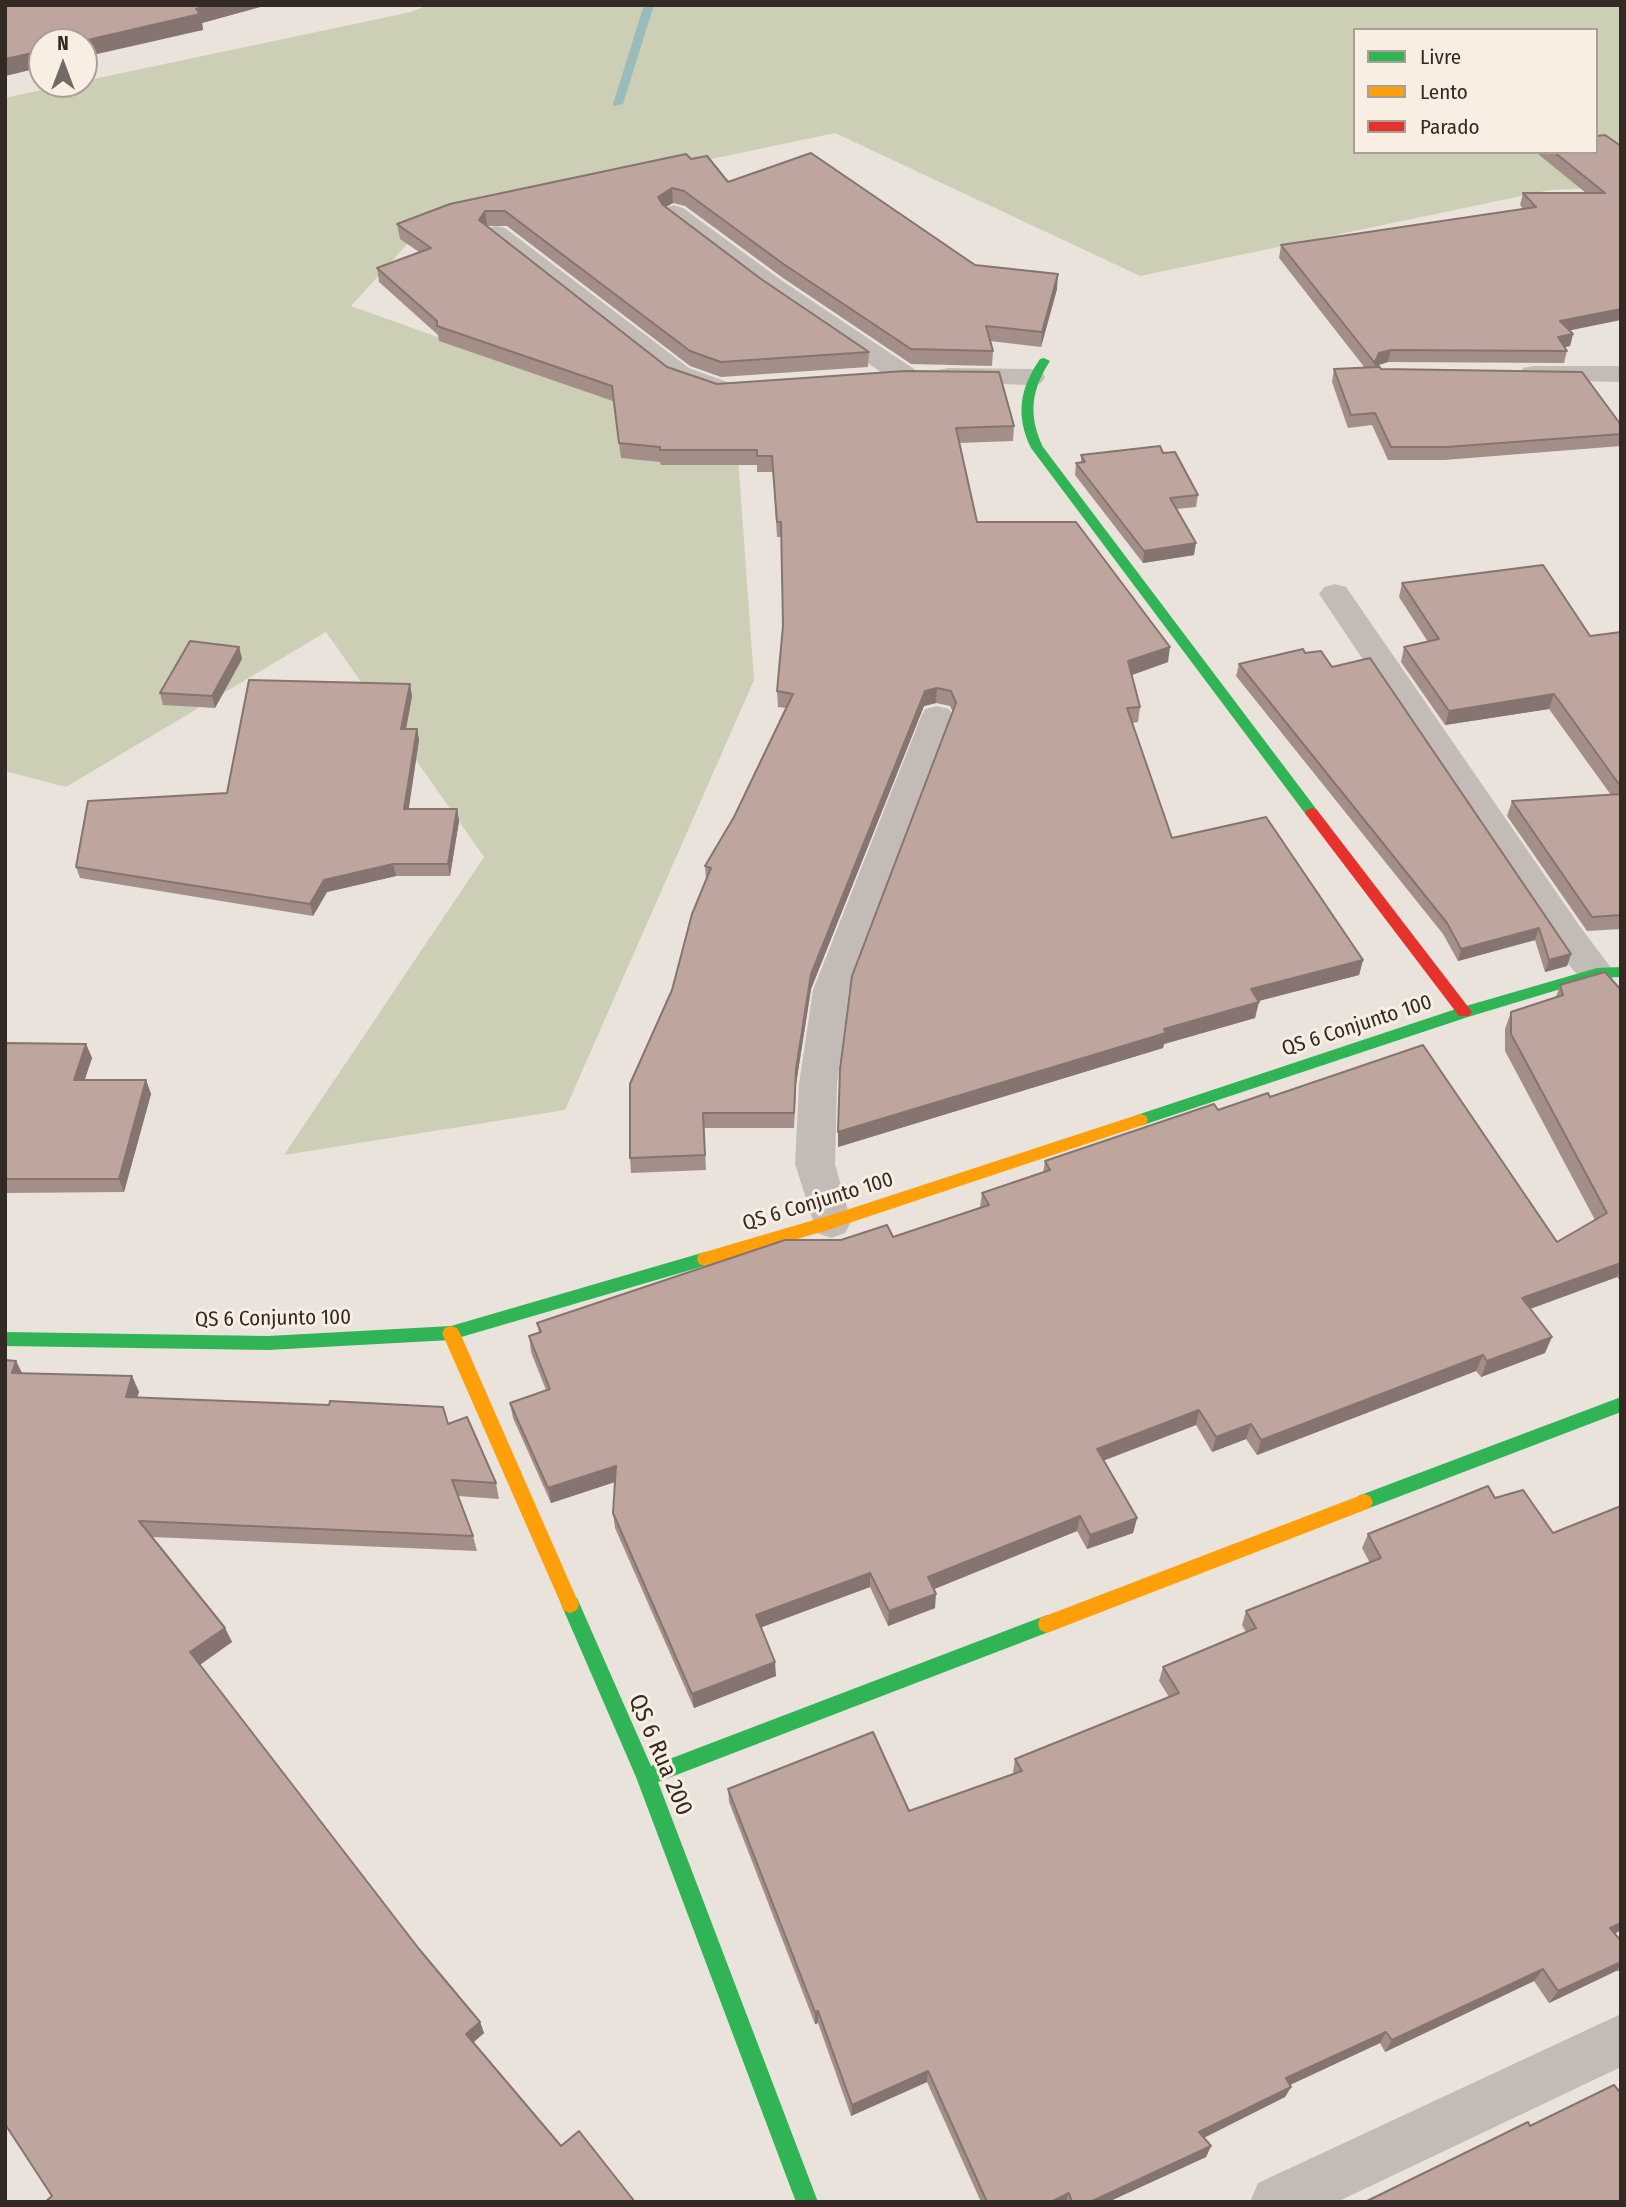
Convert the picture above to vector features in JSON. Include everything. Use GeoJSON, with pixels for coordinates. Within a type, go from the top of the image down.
{"type":"FeatureCollection","features":[{"type":"Feature","properties":{"kind":"street"},"geometry":{"type":"LineString","coordinates":[[674,213],[772,286],[904,375]]}},
{"type":"Feature","properties":{"kind":"street"},"geometry":{"type":"LineString","coordinates":[[496,234],[680,374],[718,389],[742,389]]}},
{"type":"Feature","properties":{"kind":"street"},"geometry":{"type":"LineString","coordinates":[[863,379],[1038,369],[1026,424],[1066,490],[1464,1013]]}},
{"type":"Feature","properties":{"kind":"street"},"geometry":{"type":"LineString","coordinates":[[1511,374],[1621,374]]}},
{"type":"Feature","properties":{"kind":"street"},"geometry":{"type":"LineString","coordinates":[[1335,594],[1568,937],[1609,972]]}},
{"type":"Feature","properties":{"kind":"street"},"geometry":{"type":"LineString","coordinates":[[831,1222],[815,1164],[818,1084],[831,990],[936,717]]}},
{"type":"Feature","properties":{"kind":"street","name":"QS 6 Conjunto 100"},"geometry":{"type":"LineString","coordinates":[[5,1339],[268,1343],[451,1333],[831,1222],[1464,1013],[1609,972]]}},
{"type":"Feature","properties":{"kind":"street","name":"QS 6 Rua 200"},"geometry":{"type":"LineString","coordinates":[[451,1333],[646,1777],[807,2202]]}},
{"type":"Feature","properties":{"kind":"street"},"geometry":{"type":"LineString","coordinates":[[646,1777],[1621,1404]]}},
{"type":"Feature","properties":{"kind":"street"},"geometry":{"type":"LineString","coordinates":[[1277,2202],[1621,2040]]}},
{"type":"Feature","properties":{"kind":"green space"},"geometry":{"type":"Polygon","coordinates":[[[428,5],[1621,5],[1621,187],[1550,190],[1140,276],[835,133],[431,218],[351,306],[737,444],[754,680],[565,1110],[284,1155],[484,857],[326,632],[66,787],[5,771],[5,98],[28,93],[28,98],[98,98],[98,78],[411,12],[428,5]]]}},
{"type":"Feature","properties":{"kind":"building"},"geometry":{"type":"Polygon","coordinates":[[[5,5],[209,5],[196,9],[200,14],[98,38],[98,28],[28,28],[28,54],[5,59],[5,5]]]}},
{"type":"Feature","properties":{"kind":"building"},"geometry":{"type":"Polygon","coordinates":[[[1605,135],[1621,146],[1621,309],[1560,321],[1573,334],[1558,337],[1567,351],[1391,350],[1379,353],[1375,362],[1381,369],[1582,372],[1621,425],[1621,434],[1447,447],[1391,447],[1375,413],[1351,415],[1334,369],[1378,367],[1281,245],[1536,207],[1523,193],[1605,193],[1556,154],[1598,154],[1598,136],[1605,135]]]}},
{"type":"Feature","properties":{"kind":"building"},"geometry":{"type":"Polygon","coordinates":[[[811,153],[975,265],[1058,274],[1042,332],[986,326],[993,351],[911,349],[782,263],[684,191],[672,188],[658,197],[663,205],[761,279],[869,352],[721,362],[690,351],[505,211],[485,211],[479,220],[667,367],[717,384],[905,371],[999,372],[1014,426],[956,428],[977,522],[1076,522],[1170,647],[1128,661],[1140,707],[1127,708],[1172,838],[1266,817],[1363,960],[1251,989],[1259,1002],[1164,1029],[1166,1033],[838,1132],[840,1069],[852,976],[956,703],[951,691],[937,688],[925,691],[811,974],[796,1069],[794,1113],[703,1113],[705,1155],[630,1158],[630,1084],[672,990],[692,914],[711,868],[705,866],[734,817],[793,694],[777,691],[783,626],[781,522],[777,522],[772,456],[757,456],[757,450],[660,450],[660,447],[619,443],[612,386],[437,326],[437,321],[377,268],[431,248],[397,224],[450,204],[686,154],[691,159],[707,156],[728,182],[811,153]]]}},
{"type":"Feature","properties":{"kind":"building"},"geometry":{"type":"Polygon","coordinates":[[[1160,446],[1163,453],[1175,452],[1198,495],[1170,498],[1196,543],[1144,551],[1076,463],[1085,462],[1081,455],[1160,446]]]}},
{"type":"Feature","properties":{"kind":"building"},"geometry":{"type":"Polygon","coordinates":[[[1543,565],[1590,636],[1621,632],[1621,787],[1554,694],[1449,711],[1404,647],[1439,639],[1402,583],[1543,565]]]}},
{"type":"Feature","properties":{"kind":"building"},"geometry":{"type":"Polygon","coordinates":[[[190,641],[239,647],[212,696],[160,693],[190,641]]]}},
{"type":"Feature","properties":{"kind":"building"},"geometry":{"type":"Polygon","coordinates":[[[1303,649],[1305,653],[1321,651],[1332,667],[1370,658],[1571,954],[1549,960],[1539,928],[1461,949],[1447,923],[1239,664],[1303,649]]]}},
{"type":"Feature","properties":{"kind":"building"},"geometry":{"type":"Polygon","coordinates":[[[249,680],[410,684],[401,729],[417,729],[404,809],[457,809],[448,864],[393,864],[324,880],[310,904],[76,867],[88,801],[227,793],[249,680]]]}},
{"type":"Feature","properties":{"kind":"building"},"geometry":{"type":"Polygon","coordinates":[[[1621,794],[1621,915],[1592,917],[1512,801],[1621,794]]]}},
{"type":"Feature","properties":{"kind":"building"},"geometry":{"type":"Polygon","coordinates":[[[1605,972],[1621,990],[1621,1263],[1522,1298],[1552,1337],[1487,1361],[1483,1355],[1261,1440],[1251,1424],[1216,1437],[1199,1410],[1097,1449],[1137,1518],[1090,1535],[1080,1516],[928,1577],[936,1594],[889,1611],[870,1573],[756,1615],[775,1662],[692,1694],[613,1513],[616,1466],[548,1488],[510,1403],[550,1389],[529,1336],[541,1332],[537,1323],[785,1240],[841,1240],[887,1225],[893,1237],[989,1205],[982,1193],[1050,1170],[1045,1161],[1214,1104],[1218,1110],[1268,1093],[1270,1097],[1423,1045],[1557,1242],[1607,1213],[1511,1034],[1511,1012],[1563,995],[1560,985],[1605,972]]]}},
{"type":"Feature","properties":{"kind":"building"},"geometry":{"type":"Polygon","coordinates":[[[5,1043],[86,1044],[74,1080],[146,1080],[119,1179],[5,1179],[5,1043]]]}},
{"type":"Feature","properties":{"kind":"building"},"geometry":{"type":"Polygon","coordinates":[[[5,1360],[16,1361],[12,1373],[132,1376],[126,1397],[329,1405],[330,1401],[443,1407],[448,1424],[467,1417],[496,1483],[452,1480],[473,1536],[139,1521],[225,1628],[190,1652],[419,1949],[480,2022],[466,2034],[561,2146],[579,2131],[635,2202],[45,2202],[52,2196],[5,2124],[5,1360]]]}},
{"type":"Feature","properties":{"kind":"building"},"geometry":{"type":"Polygon","coordinates":[[[1488,1486],[1495,1498],[1523,1490],[1553,1533],[1621,1506],[1621,1923],[1610,1928],[1621,1941],[1621,1962],[1558,1991],[1543,1969],[1392,2040],[1386,2032],[1286,2078],[1291,2087],[1199,2132],[1211,2146],[1090,2202],[1072,2202],[1069,2193],[1051,2202],[987,2202],[928,2071],[852,2105],[818,2011],[815,2012],[728,1789],[873,1732],[909,1811],[1022,1771],[1015,1759],[1179,1693],[1163,1667],[1256,1628],[1246,1611],[1381,1558],[1368,1534],[1488,1486]]]}},
{"type":"Feature","properties":{"kind":"building"},"geometry":{"type":"Polygon","coordinates":[[[1614,2085],[1621,2090],[1621,2202],[1365,2202],[1528,2122],[1530,2126],[1614,2085]]]}},
{"type":"Feature","properties":{"kind":"waterway"},"geometry":{"type":"LineString","coordinates":[[618,104],[649,5]]}},
{"type":"Feature","properties":{"kind":"traffic: fast"},"geometry":{"type":"LineString","coordinates":[[1044,361],[1032,382],[1026,415],[1037,448],[1312,813]]}},
{"type":"Feature","properties":{"kind":"traffic: fast"},"geometry":{"type":"LineString","coordinates":[[1140,1120],[1464,1012],[1597,973],[1621,972]]}},
{"type":"Feature","properties":{"kind":"traffic: fast"},"geometry":{"type":"LineString","coordinates":[[5,1339],[268,1343],[451,1333],[705,1259]]}},
{"type":"Feature","properties":{"kind":"traffic: fast"},"geometry":{"type":"LineString","coordinates":[[1364,1502],[1621,1404]]}},
{"type":"Feature","properties":{"kind":"traffic: fast"},"geometry":{"type":"LineString","coordinates":[[570,1604],[646,1777],[807,2202]]}},
{"type":"Feature","properties":{"kind":"traffic: fast"},"geometry":{"type":"LineString","coordinates":[[646,1777],[1047,1624]]}},
{"type":"Feature","properties":{"kind":"traffic: slow"},"geometry":{"type":"LineString","coordinates":[[705,1259],[831,1222],[1140,1120]]}},
{"type":"Feature","properties":{"kind":"traffic: slow"},"geometry":{"type":"LineString","coordinates":[[451,1333],[570,1604]]}},
{"type":"Feature","properties":{"kind":"traffic: slow"},"geometry":{"type":"LineString","coordinates":[[1047,1624],[1364,1502]]}},
{"type":"Feature","properties":{"kind":"traffic: jam"},"geometry":{"type":"LineString","coordinates":[[1312,813],[1464,1012]]}}]}
